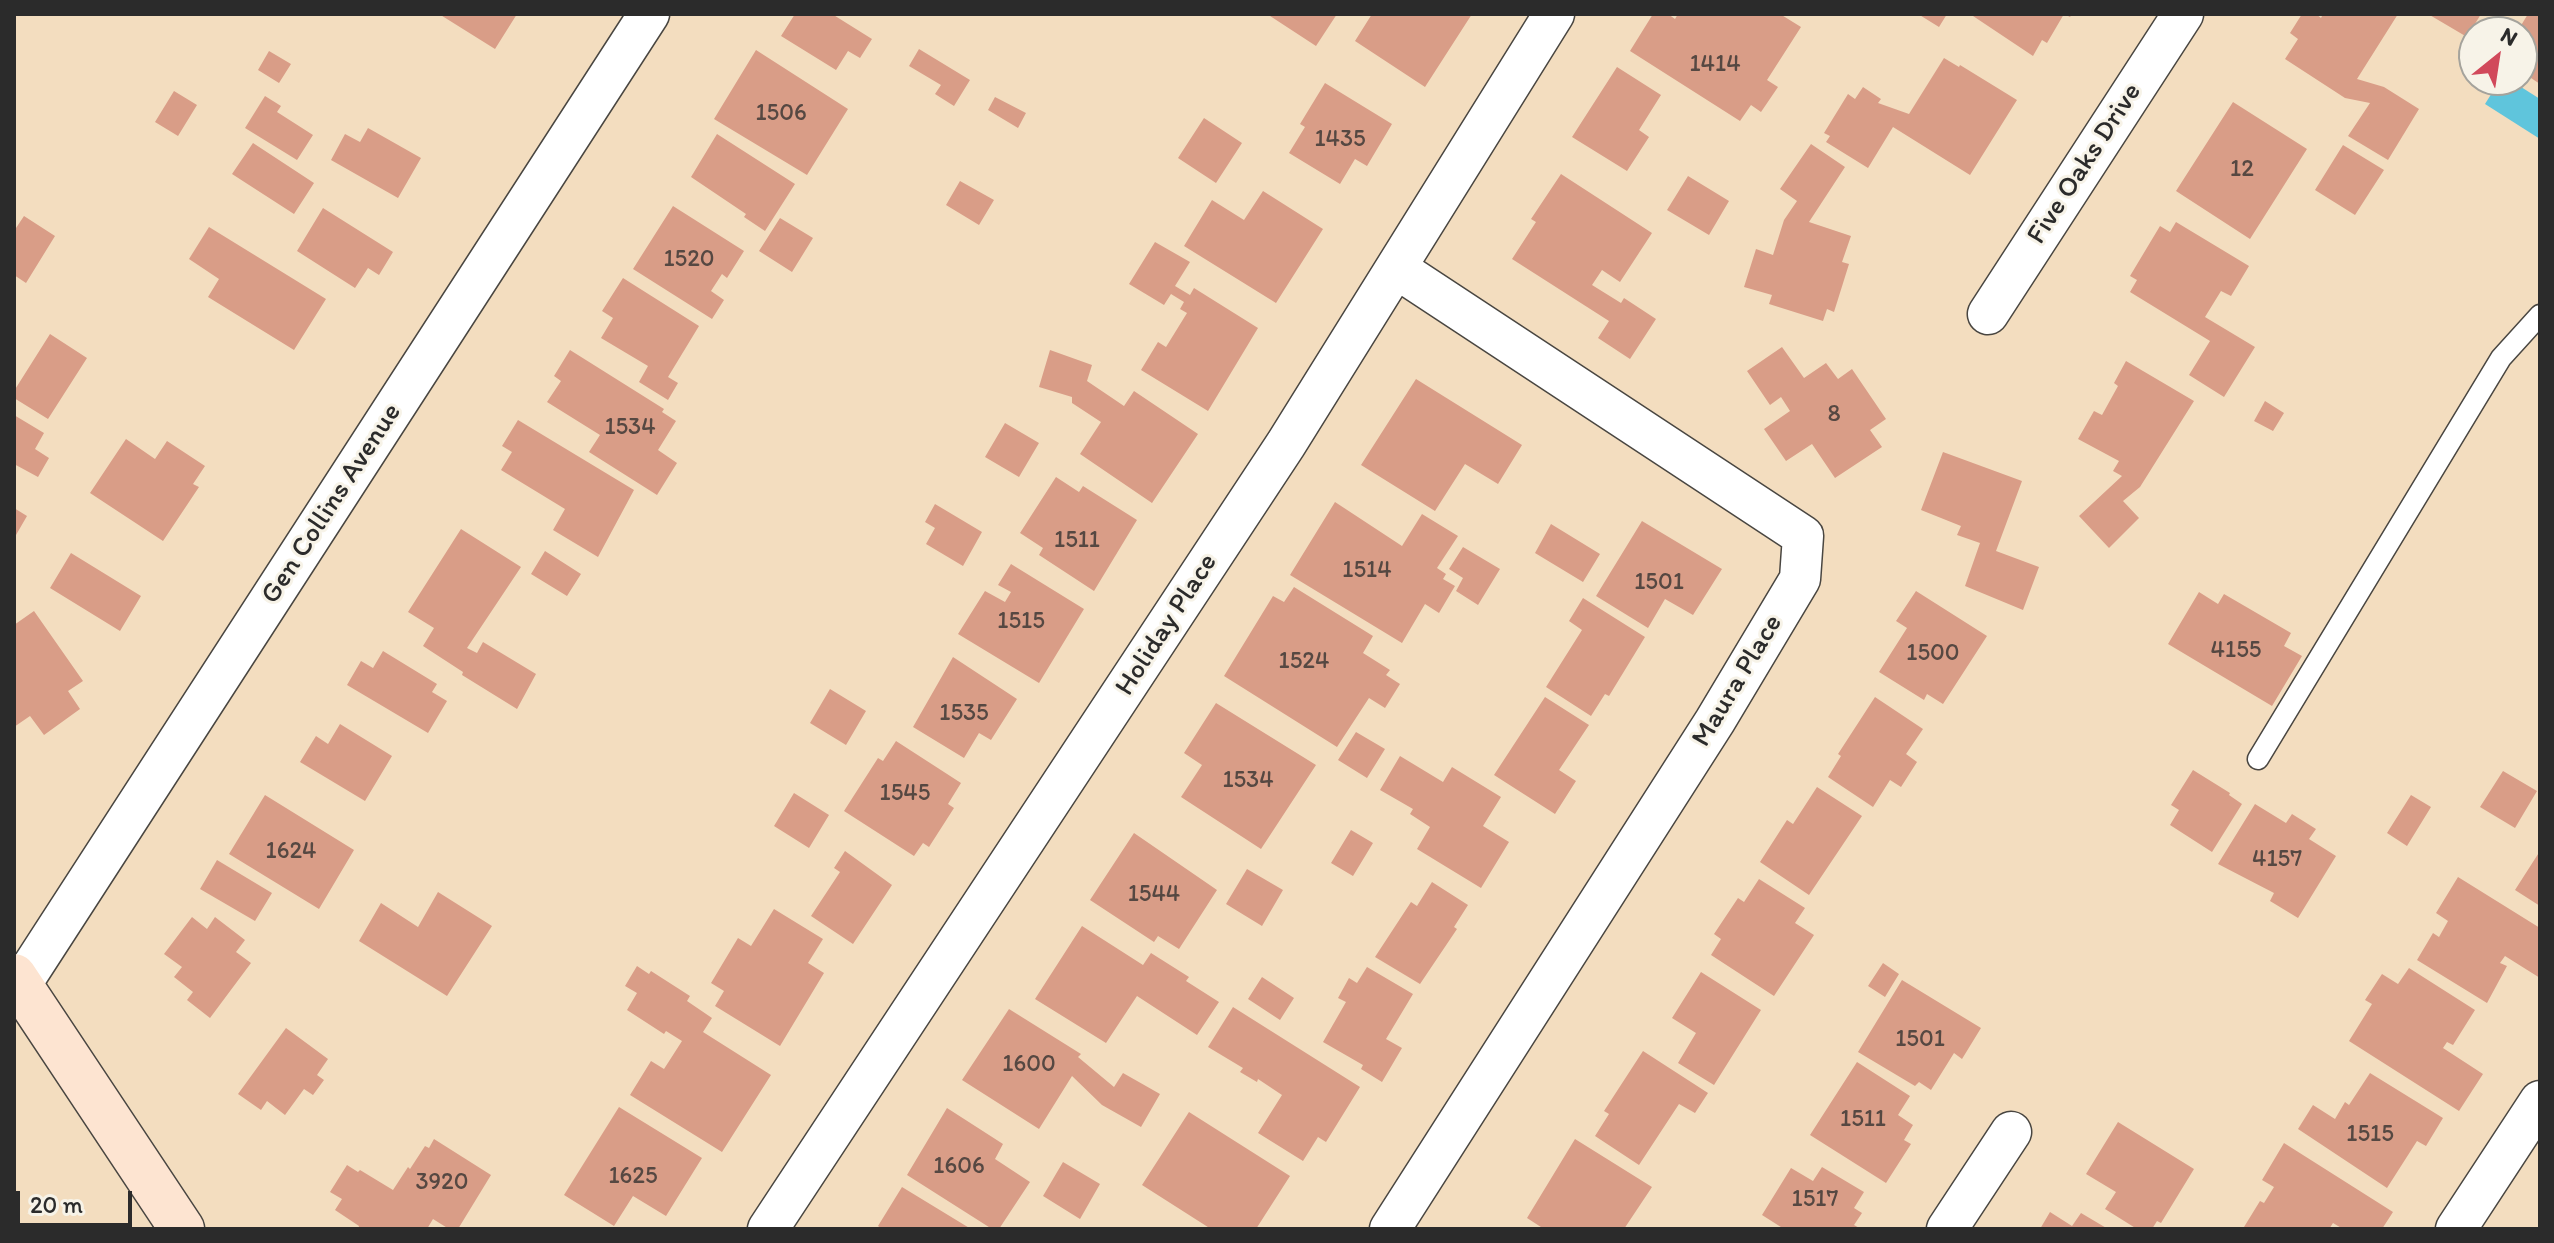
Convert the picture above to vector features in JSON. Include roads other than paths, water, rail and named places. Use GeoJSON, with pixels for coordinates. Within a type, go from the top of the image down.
{"type":"FeatureCollection","features":[{"type":"Feature","properties":{"kind":"main road"},"geometry":{"type":"LineString","coordinates":[[16,985],[182,1229]]}},
{"type":"Feature","properties":{"kind":"street","name":"Gen Collins Avenue"},"geometry":{"type":"LineString","coordinates":[[16,985],[649,14]]}},
{"type":"Feature","properties":{"kind":"street","name":"Holiday Place"},"geometry":{"type":"LineString","coordinates":[[768,1229],[1286,444],[1554,14]]}},
{"type":"Feature","properties":{"kind":"street","name":"Five Oaks Drive"},"geometry":{"type":"LineString","coordinates":[[1988,314],[2183,14]]}},
{"type":"Feature","properties":{"kind":"street","name":"Maura Place"},"geometry":{"type":"LineString","coordinates":[[1390,1229],[1715,721],[1800,579],[1803,536],[1396,268]]}},
{"type":"Feature","properties":{"kind":"street"},"geometry":{"type":"LineString","coordinates":[[2456,1229],[2540,1101]]}},
{"type":"Feature","properties":{"kind":"street"},"geometry":{"type":"LineString","coordinates":[[1947,1229],[2011,1132]]}},
{"type":"Feature","properties":{"kind":"lane"},"geometry":{"type":"LineString","coordinates":[[2258,759],[2501,358],[2540,315]]}},
{"type":"Feature","properties":{"kind":"water"},"geometry":{"type":"Polygon","coordinates":[[[2490,96],[2535,96],[2540,99],[2540,139],[2485,104],[2490,96]]]}}]}
